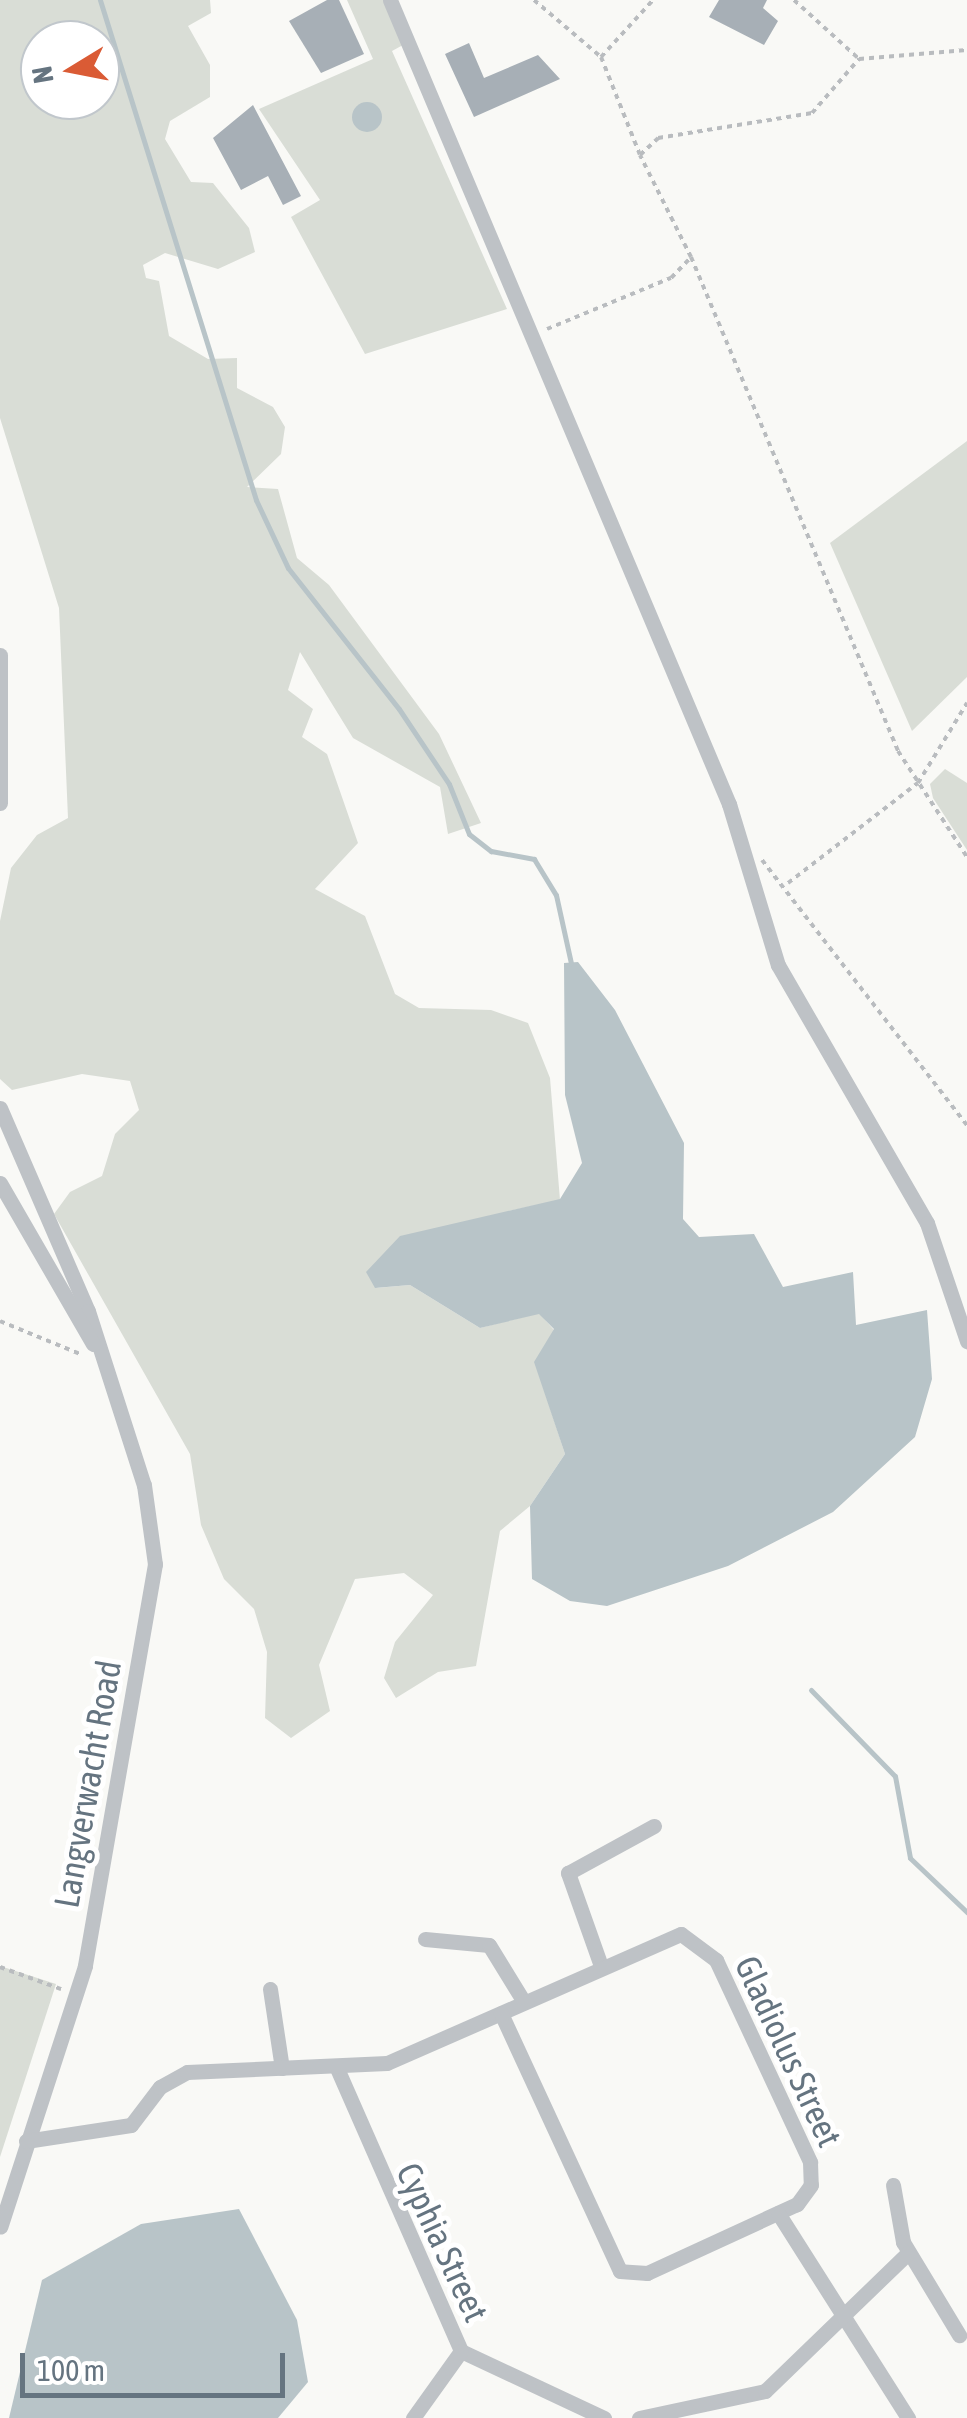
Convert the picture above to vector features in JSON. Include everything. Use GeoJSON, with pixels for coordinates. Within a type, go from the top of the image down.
{"type":"FeatureCollection","features":[{"type":"Feature","properties":{"kind":"street"},"geometry":{"type":"LineString","coordinates":[[390,0],[739,839],[778,964],[926,1223],[967,1341]]}},
{"type":"Feature","properties":{"kind":"street"},"geometry":{"type":"LineString","coordinates":[[0,654],[0,802]]}},
{"type":"Feature","properties":{"kind":"street","name":"Langverwacht Road"},"geometry":{"type":"LineString","coordinates":[[0,1108],[97,1350],[144,1486],[155,1564],[77,1995],[0,2227]]}},
{"type":"Feature","properties":{"kind":"street","name":"Langverwacht Road"},"geometry":{"type":"LineString","coordinates":[[0,1183],[97,1350]]}},
{"type":"Feature","properties":{"kind":"street"},"geometry":{"type":"LineString","coordinates":[[601,1966],[568,1873],[654,1826]]}},
{"type":"Feature","properties":{"kind":"street","name":"Gladiolus Street"},"geometry":{"type":"LineString","coordinates":[[26,2141],[131,2125],[160,2087],[187,2072],[387,2063],[601,1966],[680,1934],[710,1952],[810,2162],[804,2197],[778,2213],[647,2273],[620,2271],[500,2013]]}},
{"type":"Feature","properties":{"kind":"street"},"geometry":{"type":"LineString","coordinates":[[425,1938],[489,1945],[524,2002]]}},
{"type":"Feature","properties":{"kind":"street"},"geometry":{"type":"LineString","coordinates":[[270,1989],[282,2068]]}},
{"type":"Feature","properties":{"kind":"street","name":"Cyphia Street"},"geometry":{"type":"LineString","coordinates":[[336,2066],[462,2351],[604,2418]]}},
{"type":"Feature","properties":{"kind":"street"},"geometry":{"type":"LineString","coordinates":[[893,2185],[908,2253],[959,2335]]}},
{"type":"Feature","properties":{"kind":"street"},"geometry":{"type":"LineString","coordinates":[[778,2213],[908,2418]]}},
{"type":"Feature","properties":{"kind":"street"},"geometry":{"type":"LineString","coordinates":[[638,2418],[752,2398],[908,2253]]}},
{"type":"Feature","properties":{"kind":"street"},"geometry":{"type":"LineString","coordinates":[[413,2418],[462,2351]]}},
{"type":"Feature","properties":{"kind":"path"},"geometry":{"type":"LineString","coordinates":[[534,0],[601,57],[640,155],[691,256],[918,783],[967,857]]}},
{"type":"Feature","properties":{"kind":"path"},"geometry":{"type":"LineString","coordinates":[[601,57],[653,0]]}},
{"type":"Feature","properties":{"kind":"path"},"geometry":{"type":"LineString","coordinates":[[794,0],[858,59]]}},
{"type":"Feature","properties":{"kind":"path"},"geometry":{"type":"LineString","coordinates":[[640,155],[686,132],[812,113],[858,59],[967,50]]}},
{"type":"Feature","properties":{"kind":"path"},"geometry":{"type":"LineString","coordinates":[[532,334],[671,278],[691,256]]}},
{"type":"Feature","properties":{"kind":"path"},"geometry":{"type":"LineString","coordinates":[[788,883],[918,783],[967,703]]}},
{"type":"Feature","properties":{"kind":"path"},"geometry":{"type":"LineString","coordinates":[[739,839],[788,883],[967,1125]]}},
{"type":"Feature","properties":{"kind":"path"},"geometry":{"type":"LineString","coordinates":[[0,1321],[86,1357],[97,1350]]}},
{"type":"Feature","properties":{"kind":"path"},"geometry":{"type":"LineString","coordinates":[[0,1967],[77,1995]]}},
{"type":"Feature","properties":{"kind":"shaded area"},"geometry":{"type":"Polygon","coordinates":[[[0,0],[210,0],[211,13],[188,26],[210,65],[210,97],[170,121],[165,139],[191,182],[213,183],[249,228],[255,252],[218,269],[165,253],[143,265],[146,278],[159,281],[169,336],[208,359],[237,358],[237,388],[273,407],[285,427],[281,454],[247,487],[278,489],[297,558],[329,585],[439,734],[481,823],[448,834],[440,787],[353,738],[300,652],[288,690],[313,709],[302,737],[327,754],[358,843],[315,889],[365,916],[395,994],[419,1008],[491,1010],[528,1023],[550,1078],[560,1200],[509,1211],[376,1288],[410,1285],[480,1328],[539,1313],[554,1330],[535,1362],[565,1454],[530,1506],[500,1531],[476,1666],[438,1672],[396,1698],[384,1678],[395,1642],[433,1595],[404,1573],[355,1579],[319,1665],[330,1711],[291,1738],[265,1718],[267,1652],[254,1609],[224,1579],[201,1525],[190,1454],[54,1214],[70,1192],[102,1176],[115,1134],[139,1110],[130,1081],[82,1074],[12,1090],[0,1079],[0,921],[11,868],[37,835],[68,818],[59,608],[0,418],[0,0]]]}},
{"type":"Feature","properties":{"kind":"shaded area"},"geometry":{"type":"Polygon","coordinates":[[[347,0],[383,0],[403,45],[392,51],[507,309],[365,354],[291,217],[320,200],[259,109],[373,59],[347,0]]]}},
{"type":"Feature","properties":{"kind":"shaded area"},"geometry":{"type":"Polygon","coordinates":[[[367,102],[378,106],[382,117],[378,128],[367,132],[356,128],[352,117],[356,106],[367,102]]]}},
{"type":"Feature","properties":{"kind":"shaded area"},"geometry":{"type":"Polygon","coordinates":[[[967,441],[967,677],[912,731],[830,543],[967,441]]]}},
{"type":"Feature","properties":{"kind":"shaded area"},"geometry":{"type":"Polygon","coordinates":[[[945,769],[967,783],[967,850],[933,798],[930,784],[945,769]]]}},
{"type":"Feature","properties":{"kind":"shaded area"},"geometry":{"type":"Polygon","coordinates":[[[578,962],[615,1010],[684,1143],[683,1219],[699,1237],[754,1234],[783,1287],[853,1272],[856,1325],[927,1310],[932,1379],[915,1437],[833,1512],[728,1566],[607,1606],[570,1601],[532,1579],[530,1506],[565,1454],[534,1362],[554,1329],[539,1314],[480,1328],[410,1285],[375,1288],[366,1272],[400,1236],[560,1199],[582,1163],[565,1095],[564,963],[578,962]]]}},
{"type":"Feature","properties":{"kind":"shaded area"},"geometry":{"type":"Polygon","coordinates":[[[0,1966],[56,1984],[0,2157],[0,1966]]]}},
{"type":"Feature","properties":{"kind":"shaded area"},"geometry":{"type":"Polygon","coordinates":[[[239,2209],[297,2320],[308,2382],[278,2418],[9,2418],[42,2280],[141,2224],[239,2209]]]}},
{"type":"Feature","properties":{"kind":"building"},"geometry":{"type":"Polygon","coordinates":[[[327,0],[339,0],[364,54],[321,73],[289,21],[327,0]]]}},
{"type":"Feature","properties":{"kind":"building"},"geometry":{"type":"Polygon","coordinates":[[[719,0],[767,0],[763,8],[778,21],[764,45],[709,17],[719,0]]]}},
{"type":"Feature","properties":{"kind":"building"},"geometry":{"type":"Polygon","coordinates":[[[469,43],[484,78],[538,55],[560,79],[474,117],[445,54],[469,43]]]}},
{"type":"Feature","properties":{"kind":"building"},"geometry":{"type":"Polygon","coordinates":[[[253,105],[301,196],[283,205],[268,176],[241,190],[213,138],[253,105]]]}},
{"type":"Feature","properties":{"kind":"waterway"},"geometry":{"type":"LineString","coordinates":[[100,0],[256,500],[288,568],[399,709],[449,784],[469,834],[491,851],[534,859],[556,895],[571,963]]}},
{"type":"Feature","properties":{"kind":"waterway"},"geometry":{"type":"LineString","coordinates":[[811,1690],[895,1776],[910,1858],[967,1912]]}}]}
